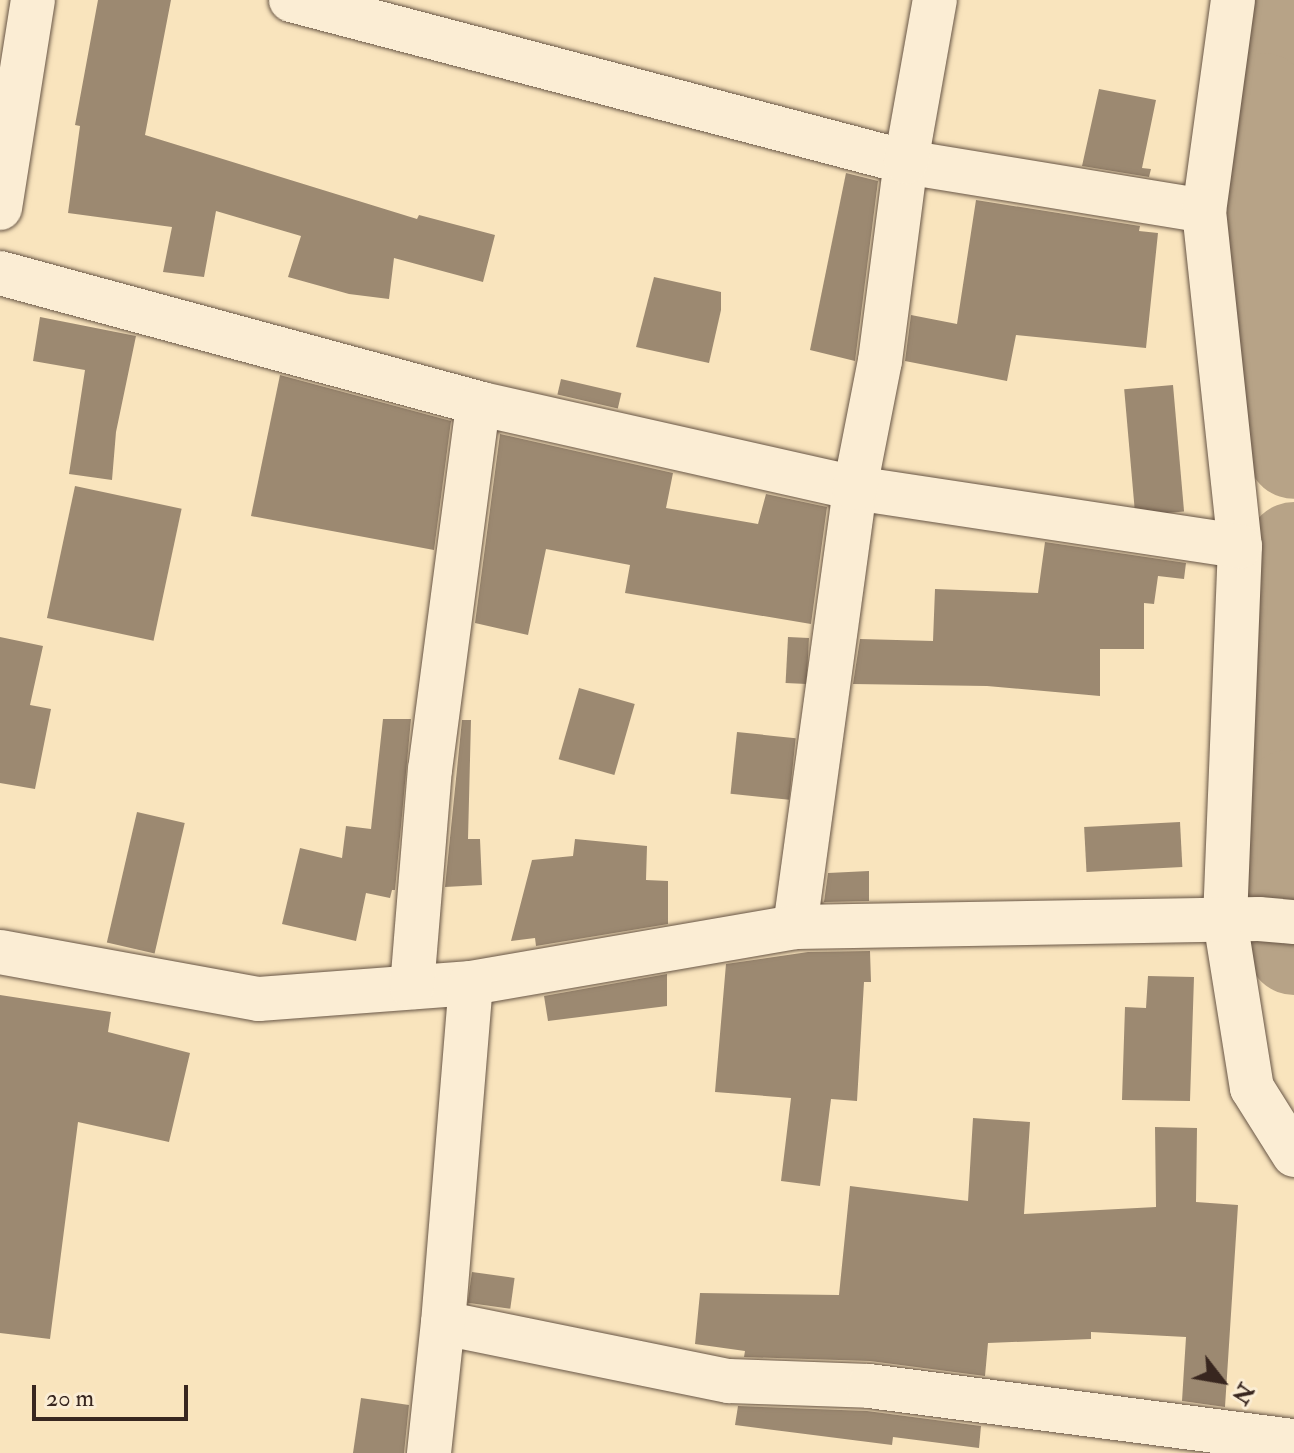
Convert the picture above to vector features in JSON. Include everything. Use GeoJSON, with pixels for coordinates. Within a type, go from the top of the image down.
{"type":"FeatureCollection","features":[{"type":"Feature","properties":{"kind":"street"},"geometry":{"type":"LineString","coordinates":[[0,208],[33,0]]}},
{"type":"Feature","properties":{"kind":"street"},"geometry":{"type":"LineString","coordinates":[[291,0],[906,162],[1204,211]]}},
{"type":"Feature","properties":{"kind":"street"},"geometry":{"type":"LineString","coordinates":[[795,927],[855,488],[880,361],[906,162],[935,0]]}},
{"type":"Feature","properties":{"kind":"street"},"geometry":{"type":"LineString","coordinates":[[1233,0],[1204,211],[1240,546],[1259,920],[1252,1088],[1294,1155]]}},
{"type":"Feature","properties":{"kind":"street"},"geometry":{"type":"LineString","coordinates":[[0,273],[482,404],[855,488],[1240,546]]}},
{"type":"Feature","properties":{"kind":"street"},"geometry":{"type":"LineString","coordinates":[[412,987],[431,755],[476,421],[482,404]]}},
{"type":"Feature","properties":{"kind":"street"},"geometry":{"type":"LineString","coordinates":[[0,952],[259,999],[471,983],[795,927],[1259,920]]}},
{"type":"Feature","properties":{"kind":"street"},"geometry":{"type":"LineString","coordinates":[[429,1453],[471,983]]}},
{"type":"Feature","properties":{"kind":"street"},"geometry":{"type":"LineString","coordinates":[[443,1323],[729,1381],[869,1386],[1294,1441]]}},
{"type":"Feature","properties":{"kind":"building"},"geometry":{"type":"Polygon","coordinates":[[[98,0],[171,0],[145,135],[417,219],[419,215],[495,235],[483,282],[394,258],[389,299],[349,294],[288,277],[301,236],[216,211],[204,277],[163,272],[172,227],[68,213],[80,126],[75,125],[98,0]]]}},
{"type":"Feature","properties":{"kind":"building"},"geometry":{"type":"Polygon","coordinates":[[[1099,89],[1156,100],[1142,168],[1151,169],[1149,177],[1082,166],[1099,89]]]}},
{"type":"Feature","properties":{"kind":"building"},"geometry":{"type":"Polygon","coordinates":[[[846,173],[878,181],[855,361],[810,350],[846,173]]]}},
{"type":"Feature","properties":{"kind":"building"},"geometry":{"type":"Polygon","coordinates":[[[976,200],[1140,226],[1139,231],[1158,233],[1146,348],[1016,335],[1007,381],[905,361],[911,315],[957,324],[976,200]]]}},
{"type":"Feature","properties":{"kind":"building"},"geometry":{"type":"Polygon","coordinates":[[[654,277],[721,292],[721,310],[709,363],[636,347],[654,277]]]}},
{"type":"Feature","properties":{"kind":"building"},"geometry":{"type":"Polygon","coordinates":[[[40,317],[136,336],[116,432],[112,480],[69,474],[85,370],[33,361],[40,317]]]}},
{"type":"Feature","properties":{"kind":"building"},"geometry":{"type":"Polygon","coordinates":[[[280,375],[451,421],[434,550],[251,516],[280,375]]]}},
{"type":"Feature","properties":{"kind":"building"},"geometry":{"type":"Polygon","coordinates":[[[561,379],[621,393],[618,409],[557,395],[561,379]]]}},
{"type":"Feature","properties":{"kind":"building"},"geometry":{"type":"Polygon","coordinates":[[[1173,385],[1184,512],[1135,516],[1124,389],[1173,385]]]}},
{"type":"Feature","properties":{"kind":"building"},"geometry":{"type":"Polygon","coordinates":[[[500,434],[673,473],[666,508],[758,524],[766,494],[827,507],[811,624],[625,593],[630,565],[546,549],[528,635],[475,623],[500,434]]]}},
{"type":"Feature","properties":{"kind":"building"},"geometry":{"type":"Polygon","coordinates":[[[75,486],[182,509],[154,641],[47,618],[75,486]]]}},
{"type":"Feature","properties":{"kind":"building"},"geometry":{"type":"Polygon","coordinates":[[[1045,542],[1186,563],[1184,579],[1158,576],[1154,604],[1144,603],[1144,649],[1100,649],[1100,696],[987,686],[853,684],[860,639],[933,641],[935,589],[1038,593],[1045,542]]]}},
{"type":"Feature","properties":{"kind":"building"},"geometry":{"type":"Polygon","coordinates":[[[0,637],[43,646],[30,705],[51,709],[35,789],[0,783],[0,637]]]}},
{"type":"Feature","properties":{"kind":"building"},"geometry":{"type":"Polygon","coordinates":[[[788,637],[809,638],[807,684],[786,683],[788,637]]]}},
{"type":"Feature","properties":{"kind":"building"},"geometry":{"type":"Polygon","coordinates":[[[579,688],[635,704],[614,775],[559,759],[579,688]]]}},
{"type":"Feature","properties":{"kind":"building"},"geometry":{"type":"Polygon","coordinates":[[[383,719],[411,719],[395,890],[392,890],[390,898],[366,893],[356,941],[282,924],[300,848],[342,858],[346,826],[371,829],[383,719]]]}},
{"type":"Feature","properties":{"kind":"building"},"geometry":{"type":"Polygon","coordinates":[[[462,720],[471,720],[468,839],[480,839],[482,885],[445,887],[462,720]]]}},
{"type":"Feature","properties":{"kind":"building"},"geometry":{"type":"Polygon","coordinates":[[[737,732],[796,738],[789,800],[731,794],[737,732]]]}},
{"type":"Feature","properties":{"kind":"building"},"geometry":{"type":"Polygon","coordinates":[[[137,812],[185,823],[155,954],[107,943],[137,812]]]}},
{"type":"Feature","properties":{"kind":"building"},"geometry":{"type":"Polygon","coordinates":[[[1180,822],[1182,867],[1086,872],[1084,827],[1180,822]]]}},
{"type":"Feature","properties":{"kind":"building"},"geometry":{"type":"Polygon","coordinates":[[[575,839],[647,846],[646,880],[668,881],[668,924],[536,946],[535,938],[511,941],[532,860],[573,856],[575,839]]]}},
{"type":"Feature","properties":{"kind":"building"},"geometry":{"type":"Polygon","coordinates":[[[869,871],[869,901],[824,902],[828,873],[869,871]]]}},
{"type":"Feature","properties":{"kind":"building"},"geometry":{"type":"Polygon","coordinates":[[[870,951],[871,982],[864,982],[857,1101],[831,1099],[820,1186],[781,1181],[791,1098],[715,1092],[726,964],[808,952],[870,951]]]}},
{"type":"Feature","properties":{"kind":"building"},"geometry":{"type":"Polygon","coordinates":[[[667,974],[667,1006],[548,1021],[544,996],[667,974]]]}},
{"type":"Feature","properties":{"kind":"building"},"geometry":{"type":"Polygon","coordinates":[[[1148,976],[1194,977],[1190,1101],[1122,1100],[1125,1007],[1146,1008],[1148,976]]]}},
{"type":"Feature","properties":{"kind":"building"},"geometry":{"type":"Polygon","coordinates":[[[0,995],[111,1012],[108,1032],[190,1053],[169,1142],[78,1122],[50,1339],[0,1333],[0,995]]]}},
{"type":"Feature","properties":{"kind":"building"},"geometry":{"type":"Polygon","coordinates":[[[973,1118],[1030,1122],[1024,1214],[1156,1207],[1155,1127],[1197,1128],[1196,1202],[1238,1205],[1225,1407],[1182,1401],[1186,1337],[1091,1332],[1091,1339],[988,1343],[985,1376],[870,1361],[744,1357],[745,1351],[695,1344],[700,1293],[839,1295],[850,1186],[968,1201],[973,1118]]]}},
{"type":"Feature","properties":{"kind":"building"},"geometry":{"type":"Polygon","coordinates":[[[472,1272],[515,1278],[510,1309],[468,1303],[472,1272]]]}},
{"type":"Feature","properties":{"kind":"building"},"geometry":{"type":"Polygon","coordinates":[[[361,1398],[409,1405],[404,1453],[353,1453],[361,1398]]]}},
{"type":"Feature","properties":{"kind":"building"},"geometry":{"type":"Polygon","coordinates":[[[738,1406],[867,1411],[981,1426],[979,1448],[893,1437],[892,1445],[735,1425],[738,1406]]]}},
{"type":"Feature","properties":{"kind":"waterway"},"geometry":{"type":"LineString","coordinates":[[1277,0],[1263,100],[1294,452]]}},
{"type":"Feature","properties":{"kind":"waterway"},"geometry":{"type":"LineString","coordinates":[[1294,549],[1289,797],[1294,948]]}}]}
